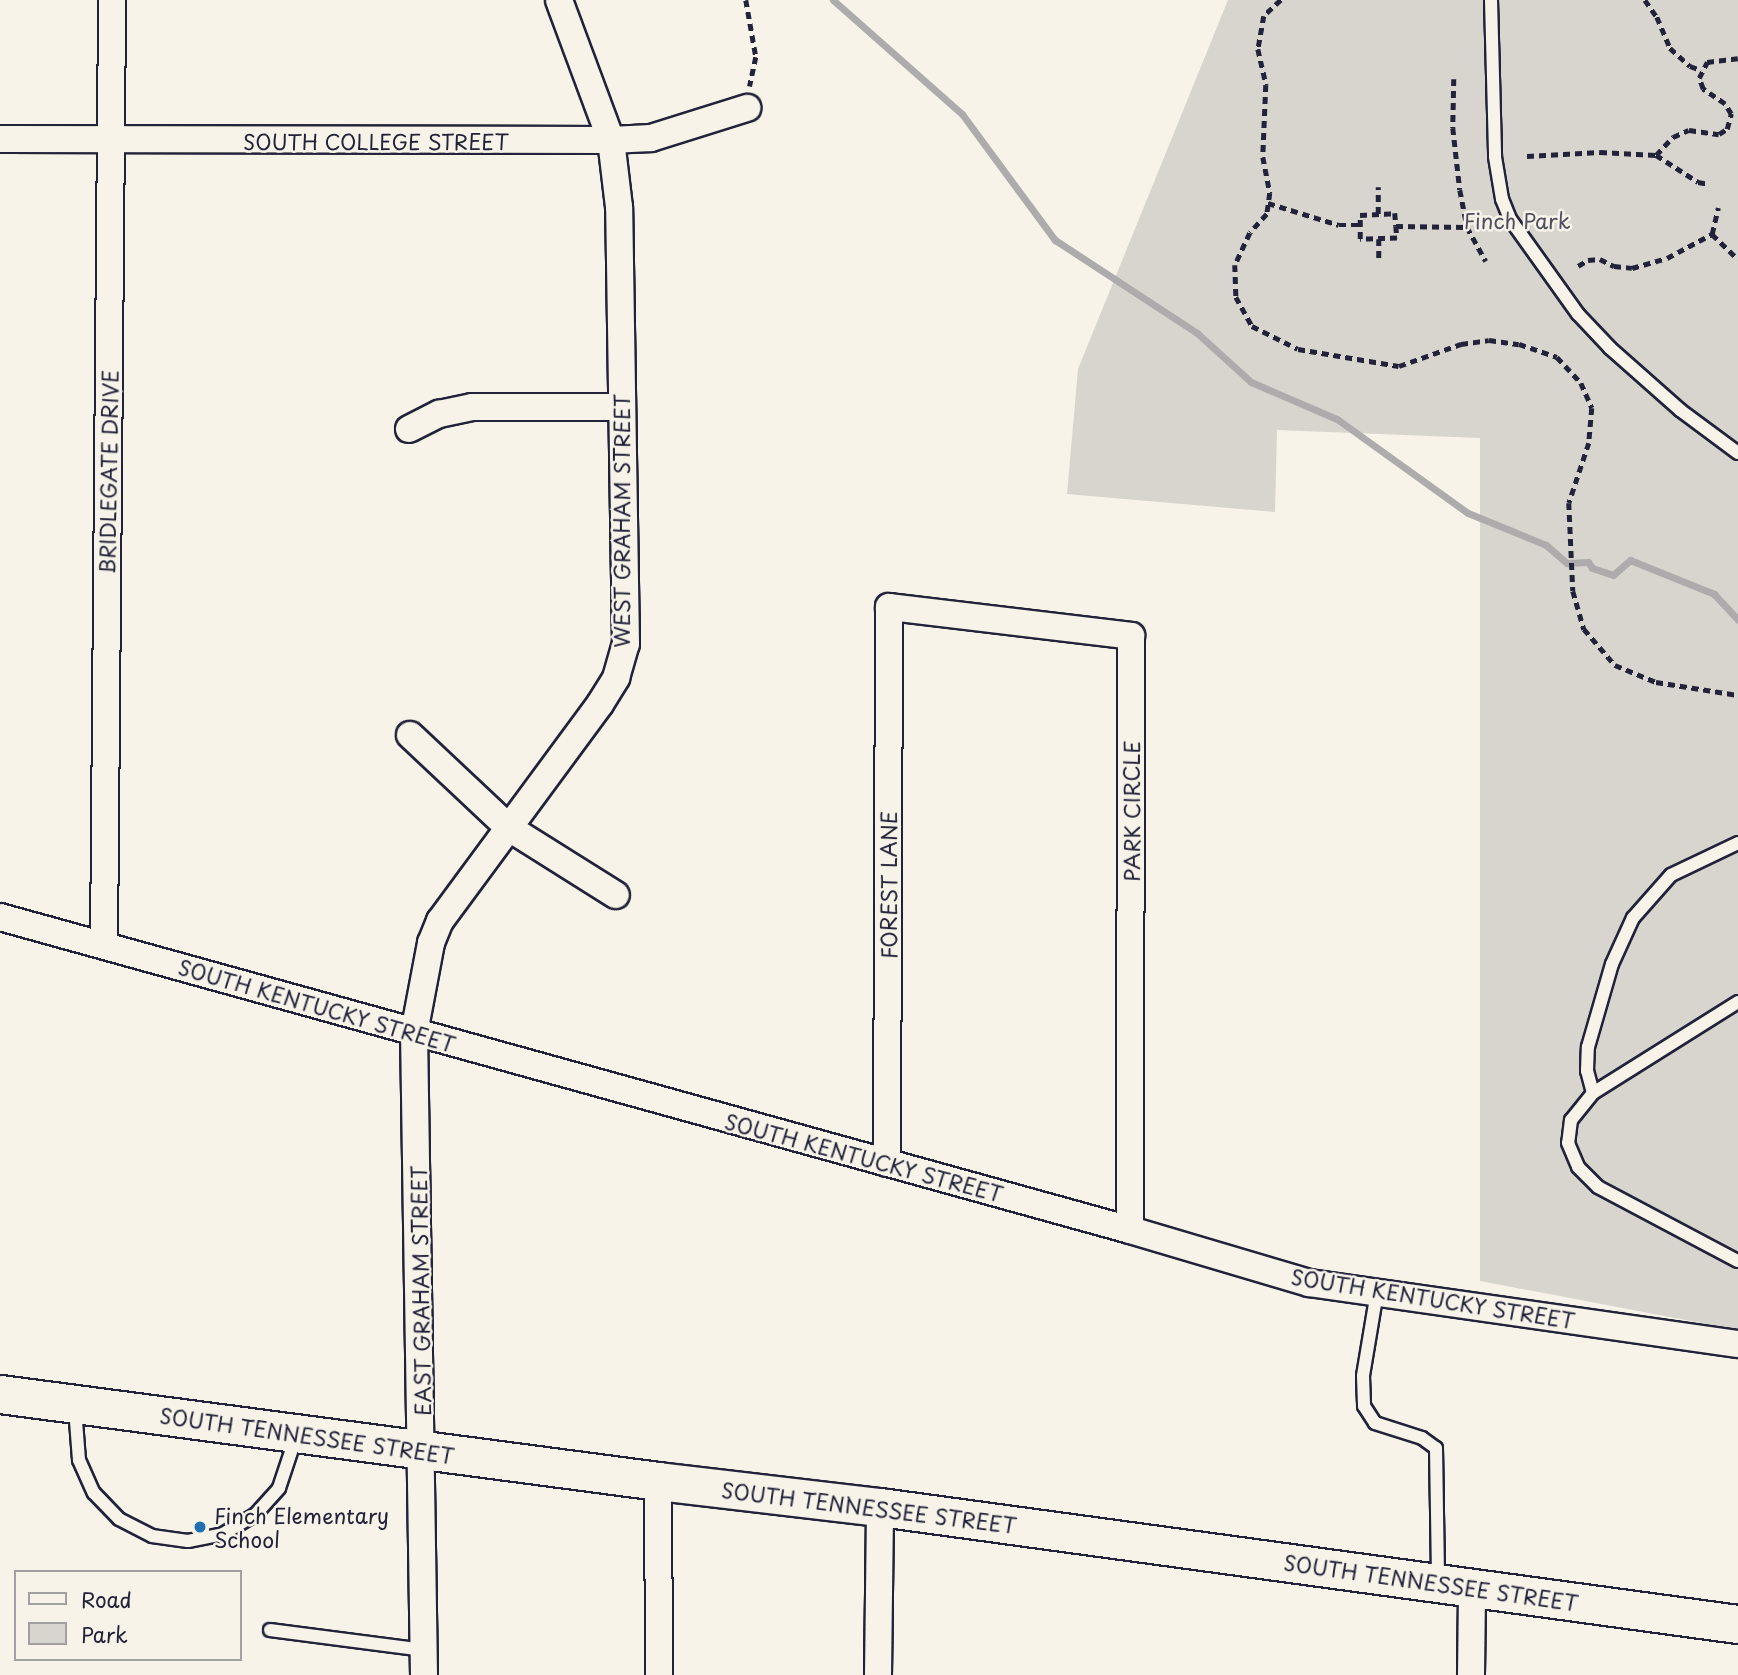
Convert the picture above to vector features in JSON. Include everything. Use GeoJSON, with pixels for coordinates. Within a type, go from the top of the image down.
{"type":"FeatureCollection","features":[{"type":"Feature","properties":{"kind":"street","name":"BRIDLEGATE DRIVE"},"geometry":{"type":"LineString","coordinates":[[104,945],[112,0]]}},
{"type":"Feature","properties":{"kind":"street","name":"WEST GRAHAM STREET"},"geometry":{"type":"LineString","coordinates":[[414,1033],[431,943],[440,921],[600,704],[616,678],[626,644],[619,207],[611,140],[559,0]]}},
{"type":"Feature","properties":{"kind":"street","name":"SOUTH COLLEGE STREET"},"geometry":{"type":"LineString","coordinates":[[0,139],[112,142],[611,140],[651,138],[747,108]]}},
{"type":"Feature","properties":{"kind":"street"},"geometry":{"type":"LineString","coordinates":[[409,429],[439,414],[472,407],[621,407]]}},
{"type":"Feature","properties":{"kind":"street","name":"FOREST LANE"},"geometry":{"type":"LineString","coordinates":[[887,1163],[888,607]]}},
{"type":"Feature","properties":{"kind":"street","name":"PARK CIRCLE"},"geometry":{"type":"LineString","coordinates":[[888,607],[1131,636],[1130,1230]]}},
{"type":"Feature","properties":{"kind":"street"},"geometry":{"type":"LineString","coordinates":[[410,735],[509,828],[616,895]]}},
{"type":"Feature","properties":{"kind":"street","name":"SOUTH KENTUCKY STREET"},"geometry":{"type":"LineString","coordinates":[[0,917],[1130,1230],[1309,1283],[1738,1344]]}},
{"type":"Feature","properties":{"kind":"street","name":"EAST GRAHAM STREET"},"geometry":{"type":"LineString","coordinates":[[414,1033],[423,1451],[424,1663]]}},
{"type":"Feature","properties":{"kind":"street","name":"SOUTH TENNESSEE STREET"},"geometry":{"type":"LineString","coordinates":[[0,1394],[423,1451],[880,1507],[1738,1624]]}},
{"type":"Feature","properties":{"kind":"street"},"geometry":{"type":"LineString","coordinates":[[658,1481],[659,1675]]}},
{"type":"Feature","properties":{"kind":"street"},"geometry":{"type":"LineString","coordinates":[[878,1675],[880,1507]]}},
{"type":"Feature","properties":{"kind":"street"},"geometry":{"type":"LineString","coordinates":[[1455,1586],[1471,1675]]}},
{"type":"Feature","properties":{"kind":"lane"},"geometry":{"type":"LineString","coordinates":[[1491,0],[1494,157],[1502,199],[1510,219],[1578,314],[1610,348],[1680,410],[1738,453]]}},
{"type":"Feature","properties":{"kind":"lane"},"geometry":{"type":"LineString","coordinates":[[1593,1093],[1587,1071],[1587,1047],[1612,964],[1633,918],[1671,875],[1738,843]]}},
{"type":"Feature","properties":{"kind":"lane"},"geometry":{"type":"LineString","coordinates":[[1738,1002],[1593,1093],[1577,1110],[1569,1132],[1571,1154],[1586,1177],[1612,1196],[1738,1261]]}},
{"type":"Feature","properties":{"kind":"lane"},"geometry":{"type":"LineString","coordinates":[[1377,1291],[1363,1376],[1364,1406],[1375,1423],[1422,1438],[1436,1448],[1455,1586]]}},
{"type":"Feature","properties":{"kind":"lane"},"geometry":{"type":"LineString","coordinates":[[75,1405],[79,1460],[94,1493],[120,1519],[152,1536],[188,1541],[223,1534],[255,1515],[279,1488],[296,1434]]}},
{"type":"Feature","properties":{"kind":"lane"},"geometry":{"type":"LineString","coordinates":[[270,1630],[424,1663]]}},
{"type":"Feature","properties":{"kind":"path"},"geometry":{"type":"LineString","coordinates":[[746,0],[756,57],[747,108]]}},
{"type":"Feature","properties":{"kind":"path"},"geometry":{"type":"LineString","coordinates":[[1281,0],[1264,16],[1258,49],[1266,85],[1263,157],[1268,203],[1266,214],[1250,233],[1235,265],[1236,297],[1252,326],[1298,349],[1399,366],[1461,344],[1489,340],[1519,344],[1557,357],[1581,383],[1592,408],[1589,443],[1569,503],[1573,590],[1584,629],[1615,665],[1656,682],[1738,695]]}},
{"type":"Feature","properties":{"kind":"path"},"geometry":{"type":"LineString","coordinates":[[1645,0],[1657,17],[1670,48],[1690,66],[1700,70]]}},
{"type":"Feature","properties":{"kind":"path"},"geometry":{"type":"LineString","coordinates":[[1656,155],[1673,137],[1689,131],[1719,134],[1731,122],[1731,114],[1725,104],[1703,89],[1699,78],[1700,70],[1707,62],[1738,58]]}},
{"type":"Feature","properties":{"kind":"path"},"geometry":{"type":"LineString","coordinates":[[1454,79],[1456,160],[1467,227],[1486,261]]}},
{"type":"Feature","properties":{"kind":"path"},"geometry":{"type":"LineString","coordinates":[[1527,156],[1600,152],[1656,155],[1698,182],[1709,184]]}},
{"type":"Feature","properties":{"kind":"path"},"geometry":{"type":"LineString","coordinates":[[1378,187],[1378,214]]}},
{"type":"Feature","properties":{"kind":"path"},"geometry":{"type":"LineString","coordinates":[[1268,203],[1330,222],[1360,225]]}},
{"type":"Feature","properties":{"kind":"path"},"geometry":{"type":"LineString","coordinates":[[1578,266],[1588,260],[1600,259],[1614,266],[1648,264],[1688,249],[1712,233],[1718,208]]}},
{"type":"Feature","properties":{"kind":"path"},"geometry":{"type":"LineString","coordinates":[[1395,213],[1397,238],[1360,239],[1360,215],[1378,214],[1395,213]]}},
{"type":"Feature","properties":{"kind":"path"},"geometry":{"type":"LineString","coordinates":[[1396,226],[1467,227]]}},
{"type":"Feature","properties":{"kind":"path"},"geometry":{"type":"LineString","coordinates":[[1712,233],[1738,259]]}},
{"type":"Feature","properties":{"kind":"path"},"geometry":{"type":"LineString","coordinates":[[1379,239],[1379,261]]}},
{"type":"Feature","properties":{"kind":"green space","name":"Finch Park"},"geometry":{"type":"Polygon","coordinates":[[[1228,0],[1738,0],[1738,1330],[1480,1281],[1480,438],[1277,430],[1275,512],[1067,494],[1078,369],[1228,0]]]}},
{"type":"Feature","properties":{"kind":"waterway"},"geometry":{"type":"LineString","coordinates":[[833,0],[962,114],[1055,240],[1197,333],[1251,382],[1337,419],[1468,513],[1546,545],[1567,563],[1588,562],[1592,568],[1613,575],[1630,560],[1714,594],[1738,620]]}},
{"type":"Feature","properties":{"kind":"place","name":"Finch Elementary School"},"geometry":{"type":"Point","coordinates":[200,1527]}}]}
